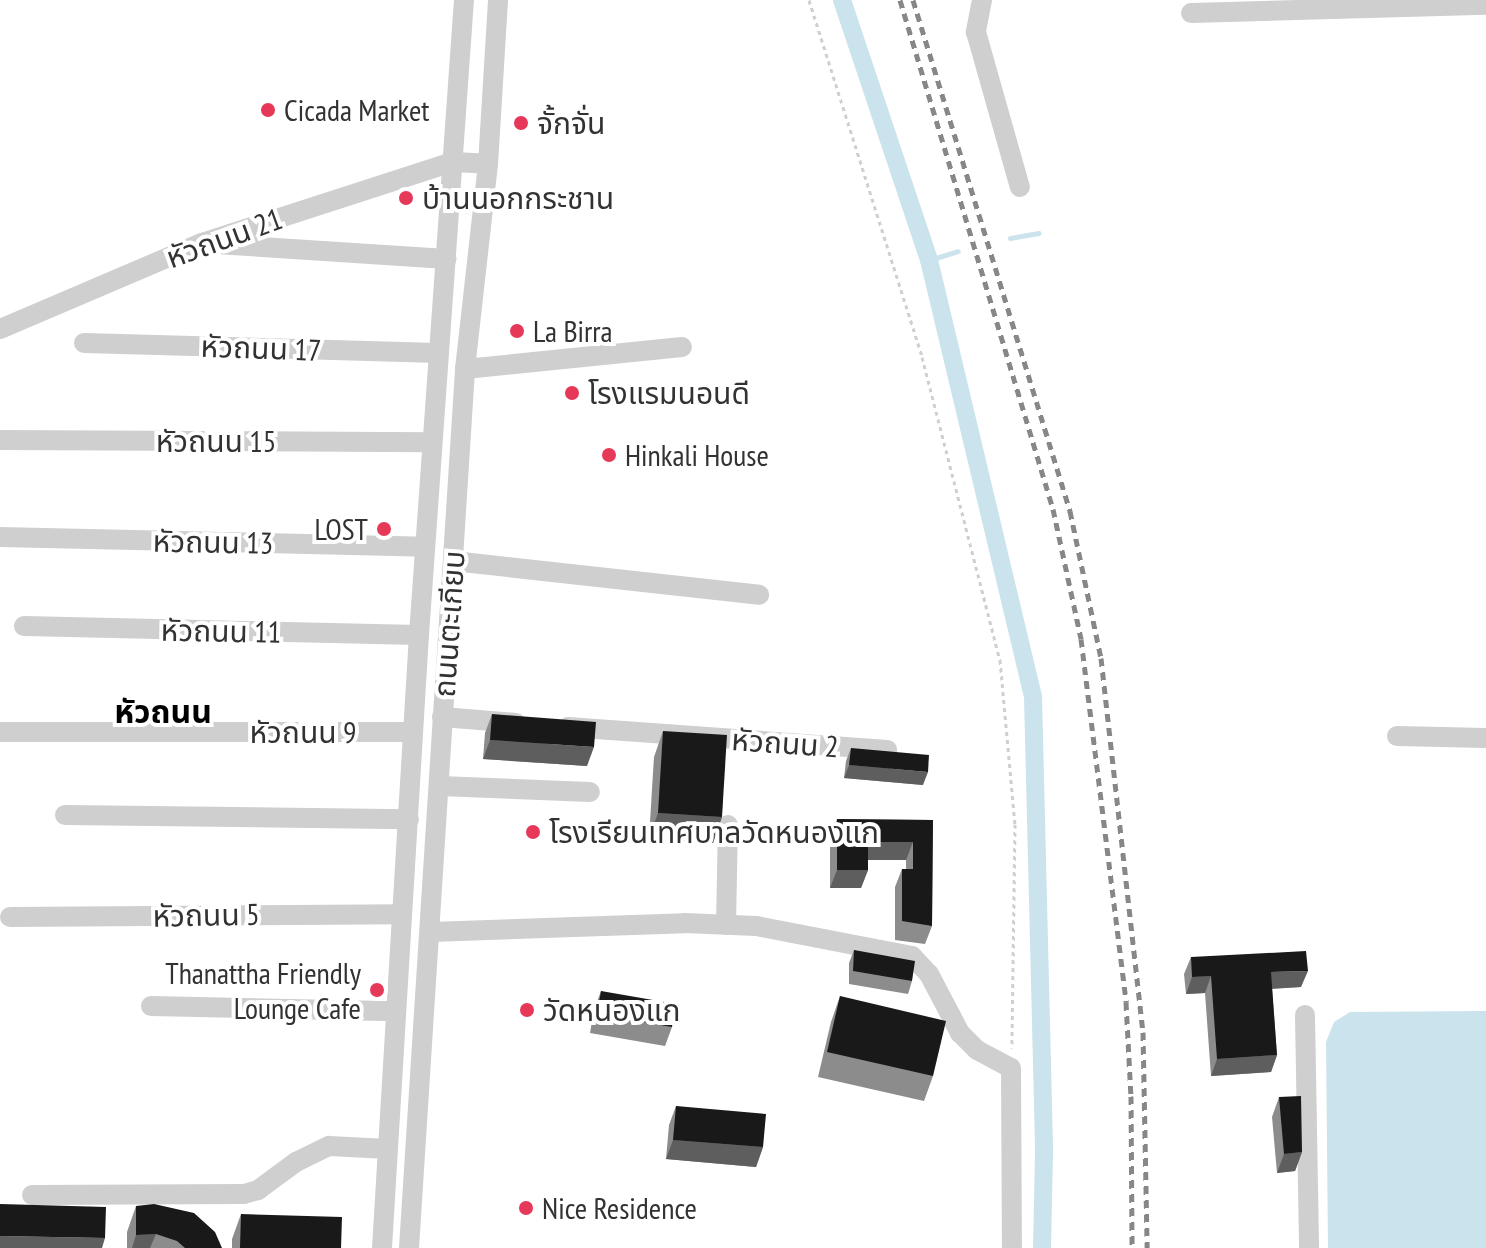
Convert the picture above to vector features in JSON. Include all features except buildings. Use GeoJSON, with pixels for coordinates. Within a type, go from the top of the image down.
{"type":"FeatureCollection","features":[{"type":"Feature","properties":{"kind":"street","name":"ถนนตะเกียบ"},"geometry":{"type":"LineString","coordinates":[[382,1248],[419,635],[464,0]]}},
{"type":"Feature","properties":{"kind":"street","name":"ถนนตะเกียบ"},"geometry":{"type":"LineString","coordinates":[[409,1248],[465,369],[488,164],[498,0]]}},
{"type":"Feature","properties":{"kind":"street"},"geometry":{"type":"LineString","coordinates":[[982,0],[976,32],[1020,187]]}},
{"type":"Feature","properties":{"kind":"street"},"geometry":{"type":"LineString","coordinates":[[1191,13],[1486,5]]}},
{"type":"Feature","properties":{"kind":"street"},"geometry":{"type":"LineString","coordinates":[[453,162],[488,164]]}},
{"type":"Feature","properties":{"kind":"street","name":"หัวถนน 21"},"geometry":{"type":"LineString","coordinates":[[0,329],[202,243],[453,162]]}},
{"type":"Feature","properties":{"kind":"street"},"geometry":{"type":"LineString","coordinates":[[202,243],[447,259]]}},
{"type":"Feature","properties":{"kind":"street"},"geometry":{"type":"LineString","coordinates":[[444,297],[474,299]]}},
{"type":"Feature","properties":{"kind":"street","name":"หัวถนน 17"},"geometry":{"type":"LineString","coordinates":[[84,343],[438,353]]}},
{"type":"Feature","properties":{"kind":"street"},"geometry":{"type":"LineString","coordinates":[[465,369],[682,347]]}},
{"type":"Feature","properties":{"kind":"street","name":"หัวถนน 15"},"geometry":{"type":"LineString","coordinates":[[0,440],[432,442]]}},
{"type":"Feature","properties":{"kind":"street","name":"หัวถนน 13"},"geometry":{"type":"LineString","coordinates":[[0,537],[425,547]]}},
{"type":"Feature","properties":{"kind":"street"},"geometry":{"type":"LineString","coordinates":[[453,561],[759,595]]}},
{"type":"Feature","properties":{"kind":"street","name":"หัวถนน 11"},"geometry":{"type":"LineString","coordinates":[[24,626],[419,635]]}},
{"type":"Feature","properties":{"kind":"street","name":"หัวถนน 2"},"geometry":{"type":"LineString","coordinates":[[442,717],[887,750]]}},
{"type":"Feature","properties":{"kind":"street","name":"หัวถนน 9"},"geometry":{"type":"LineString","coordinates":[[0,732],[413,732]]}},
{"type":"Feature","properties":{"kind":"street"},"geometry":{"type":"LineString","coordinates":[[1397,736],[1486,738]]}},
{"type":"Feature","properties":{"kind":"street"},"geometry":{"type":"LineString","coordinates":[[440,786],[590,792]]}},
{"type":"Feature","properties":{"kind":"street"},"geometry":{"type":"LineString","coordinates":[[65,815],[409,819]]}},
{"type":"Feature","properties":{"kind":"street"},"geometry":{"type":"LineString","coordinates":[[726,925],[728,825]]}},
{"type":"Feature","properties":{"kind":"street","name":"หัวถนน 5"},"geometry":{"type":"LineString","coordinates":[[10,917],[433,907]]}},
{"type":"Feature","properties":{"kind":"street"},"geometry":{"type":"LineString","coordinates":[[431,932],[685,923],[756,926],[912,956],[929,974],[960,1033],[977,1050],[1011,1068],[1012,1248]]}},
{"type":"Feature","properties":{"kind":"street"},"geometry":{"type":"LineString","coordinates":[[151,1006],[396,1011]]}},
{"type":"Feature","properties":{"kind":"street"},"geometry":{"type":"LineString","coordinates":[[1305,1015],[1309,1248]]}},
{"type":"Feature","properties":{"kind":"street"},"geometry":{"type":"LineString","coordinates":[[32,1195],[244,1194],[258,1190],[296,1162],[329,1146],[388,1149]]}},
{"type":"Feature","properties":{"kind":"path"},"geometry":{"type":"LineString","coordinates":[[809,0],[922,357],[1000,660],[1015,824],[1011,1068]]}},
{"type":"Feature","properties":{"kind":"water"},"geometry":{"type":"Polygon","coordinates":[[[1486,1011],[1486,1248],[1328,1248],[1326,1042],[1334,1022],[1350,1012],[1486,1011]]]}},
{"type":"Feature","properties":{"kind":"waterway"},"geometry":{"type":"LineString","coordinates":[[842,0],[929,260],[1033,696],[1044,1153],[1042,1248]]}},
{"type":"Feature","properties":{"kind":"waterway"},"geometry":{"type":"LineString","coordinates":[[1010,238],[1039,233]]}},
{"type":"Feature","properties":{"kind":"waterway"},"geometry":{"type":"LineString","coordinates":[[929,260],[958,251]]}},
{"type":"Feature","properties":{"kind":"railway"},"geometry":{"type":"LineString","coordinates":[[900,0],[1053,509],[1081,639],[1126,1002],[1131,1096],[1132,1248]]}},
{"type":"Feature","properties":{"kind":"railway"},"geometry":{"type":"LineString","coordinates":[[913,0],[1070,511],[1101,658],[1143,1032],[1147,1248]]}},
{"type":"Feature","properties":{"kind":"place","name":"Cicada Market"},"geometry":{"type":"Point","coordinates":[268,110]}},
{"type":"Feature","properties":{"kind":"place","name":"จั้กจั่น"},"geometry":{"type":"Point","coordinates":[521,123]}},
{"type":"Feature","properties":{"kind":"place","name":"บ้านนอกกระชาน"},"geometry":{"type":"Point","coordinates":[406,198]}},
{"type":"Feature","properties":{"kind":"place","name":"La Birra"},"geometry":{"type":"Point","coordinates":[517,331]}},
{"type":"Feature","properties":{"kind":"place","name":"โรงแรมนอนดี"},"geometry":{"type":"Point","coordinates":[572,393]}},
{"type":"Feature","properties":{"kind":"place","name":"Hinkali House"},"geometry":{"type":"Point","coordinates":[609,455]}},
{"type":"Feature","properties":{"kind":"place","name":"LOST"},"geometry":{"type":"Point","coordinates":[384,529]}},
{"type":"Feature","properties":{"kind":"place","name":"โรงเรียนเทศบาลวัดหนองแก"},"geometry":{"type":"Point","coordinates":[533,832]}},
{"type":"Feature","properties":{"kind":"place","name":"Thanattha Friendly Lounge Cafe"},"geometry":{"type":"Point","coordinates":[377,990]}},
{"type":"Feature","properties":{"kind":"place","name":"วัดหนองแก"},"geometry":{"type":"Point","coordinates":[527,1010]}},
{"type":"Feature","properties":{"kind":"place","name":"Nice Residence"},"geometry":{"type":"Point","coordinates":[526,1208]}},
{"type":"Feature","properties":{"kind":"district","name":"หัวถนน"},"geometry":{"type":"Point","coordinates":[163,711]}}]}
